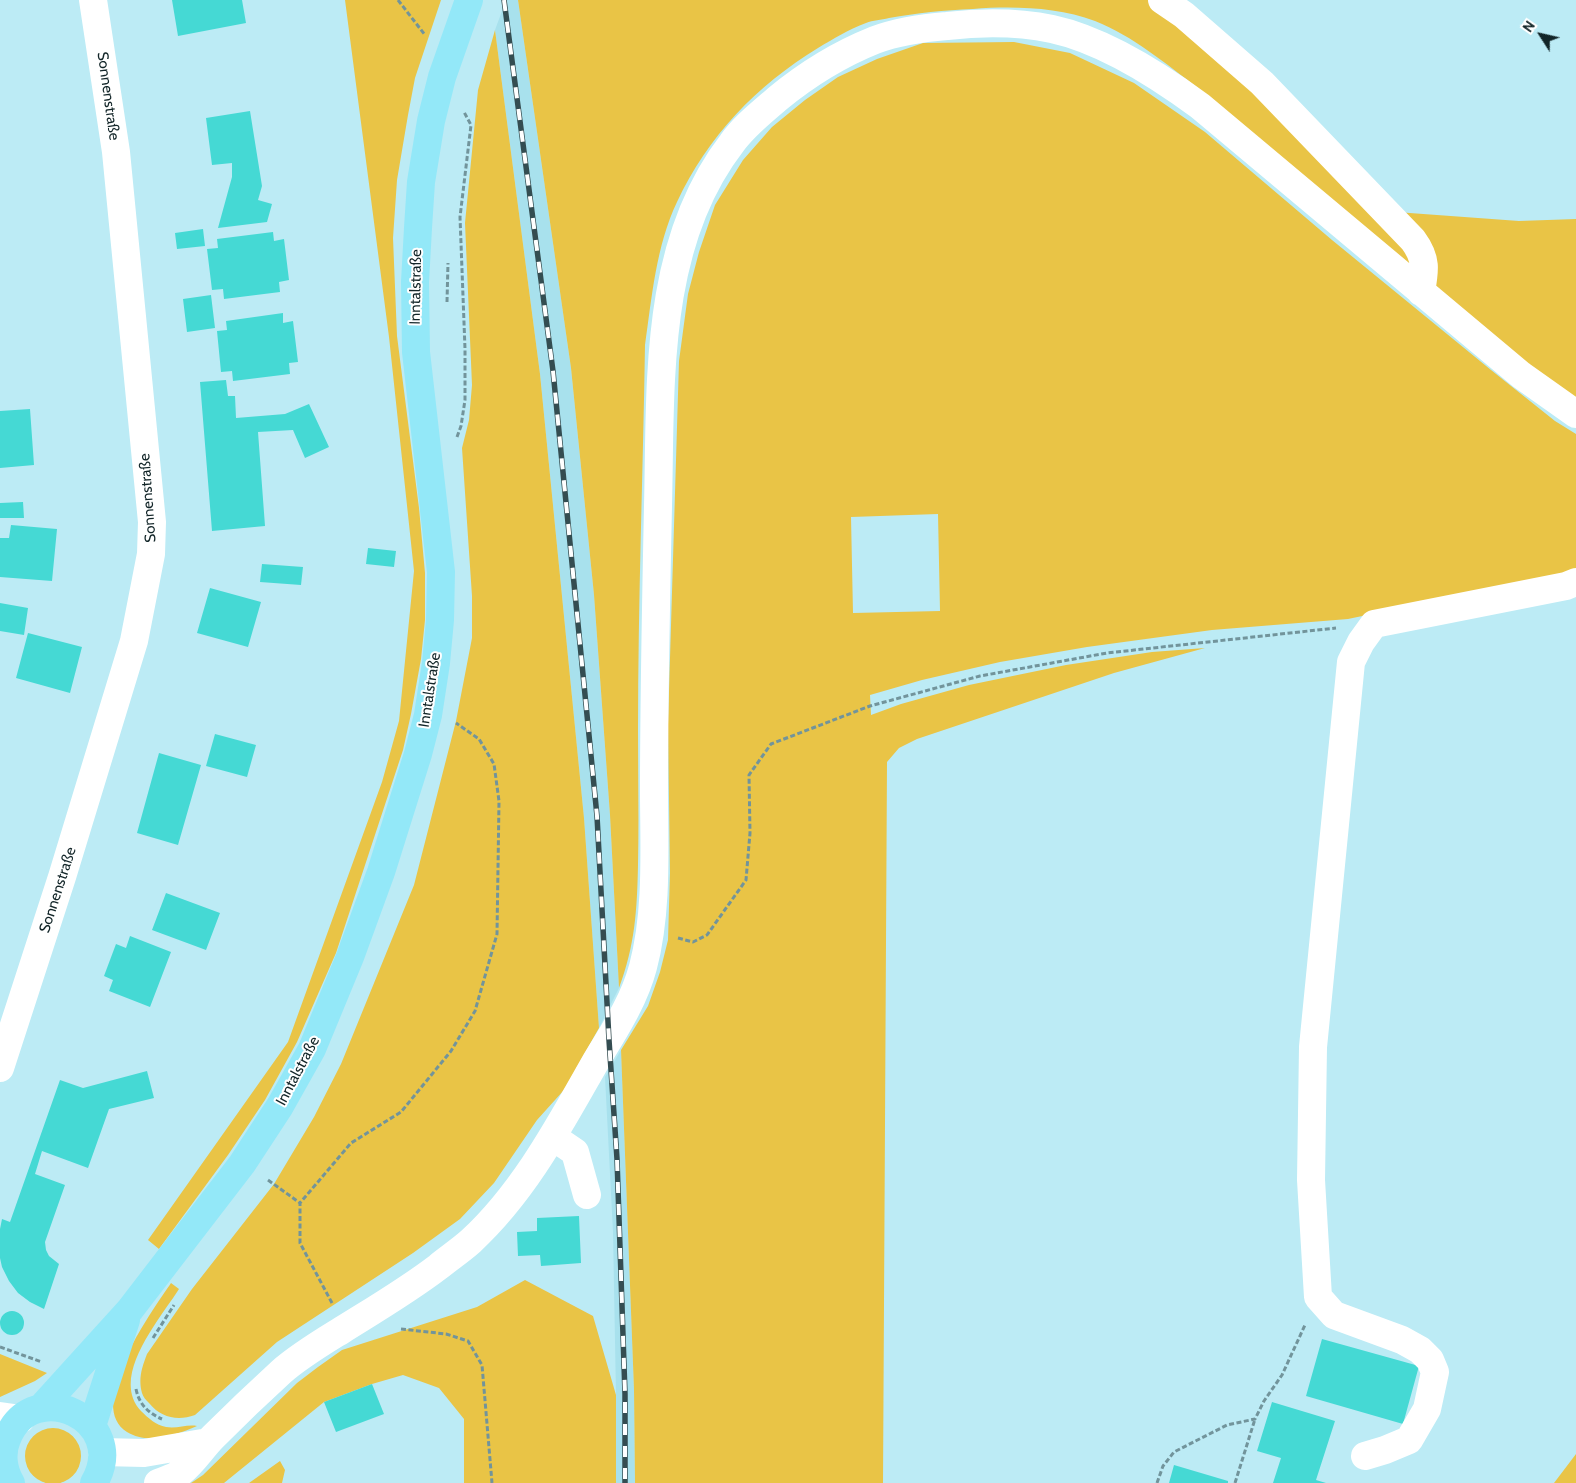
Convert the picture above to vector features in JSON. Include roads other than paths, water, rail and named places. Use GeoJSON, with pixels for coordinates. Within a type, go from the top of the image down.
{"type":"FeatureCollection","features":[{"type":"Feature","properties":{"kind":"main road","name":"Inntalstraße"},"geometry":{"type":"LineString","coordinates":[[5,1470],[5,1444],[8,1435],[21,1414],[129,1312],[242,1164],[280,1106],[312,1049],[350,957],[382,872],[420,746],[428,715],[436,663],[440,620],[441,572],[416,352],[414,282],[421,182],[431,121],[442,77],[469,0]]}},
{"type":"Feature","properties":{"kind":"main road","name":"Inntalstraße"},"geometry":{"type":"LineString","coordinates":[[92,1426],[129,1312]]}},
{"type":"Feature","properties":{"kind":"main road"},"geometry":{"type":"LineString","coordinates":[[21,1414],[60,1408],[72,1411],[83,1417],[92,1426],[100,1442],[102,1452],[98,1476],[94,1483]]}},
{"type":"Feature","properties":{"kind":"street","name":"Sonnenstraße"},"geometry":{"type":"LineString","coordinates":[[0,1068],[62,877],[134,641],[151,554],[152,522],[116,152],[93,0]]}},
{"type":"Feature","properties":{"kind":"street"},"geometry":{"type":"LineString","coordinates":[[1162,0],[1184,15],[1262,83],[1413,240],[1424,259],[1421,292]]}},
{"type":"Feature","properties":{"kind":"street"},"geometry":{"type":"LineString","coordinates":[[158,1483],[174,1477],[183,1471],[208,1442],[285,1368],[433,1271],[470,1242],[498,1213],[553,1137],[633,996],[644,967],[652,922],[662,356],[671,293],[681,248],[694,208],[710,173],[735,139],[760,114],[791,88],[839,58],[868,43],[892,34],[972,23],[1022,25],[1054,29],[1072,35],[1140,66],[1192,100],[1521,375],[1576,414]]}},
{"type":"Feature","properties":{"kind":"street"},"geometry":{"type":"LineString","coordinates":[[1366,1456],[1409,1440],[1427,1409],[1435,1372],[1430,1360],[1420,1350],[1402,1340],[1334,1315],[1318,1297],[1311,1180],[1313,1047],[1349,676],[1352,662],[1361,642],[1374,624],[1557,588],[1576,582]]}},
{"type":"Feature","properties":{"kind":"street"},"geometry":{"type":"LineString","coordinates":[[553,1137],[575,1152],[587,1196]]}},
{"type":"Feature","properties":{"kind":"street"},"geometry":{"type":"LineString","coordinates":[[102,1452],[144,1453],[208,1442]]}},
{"type":"Feature","properties":{"kind":"railway"},"geometry":{"type":"LineString","coordinates":[[504,0],[553,371],[597,816],[617,1159],[625,1394],[625,1483]]}}]}
